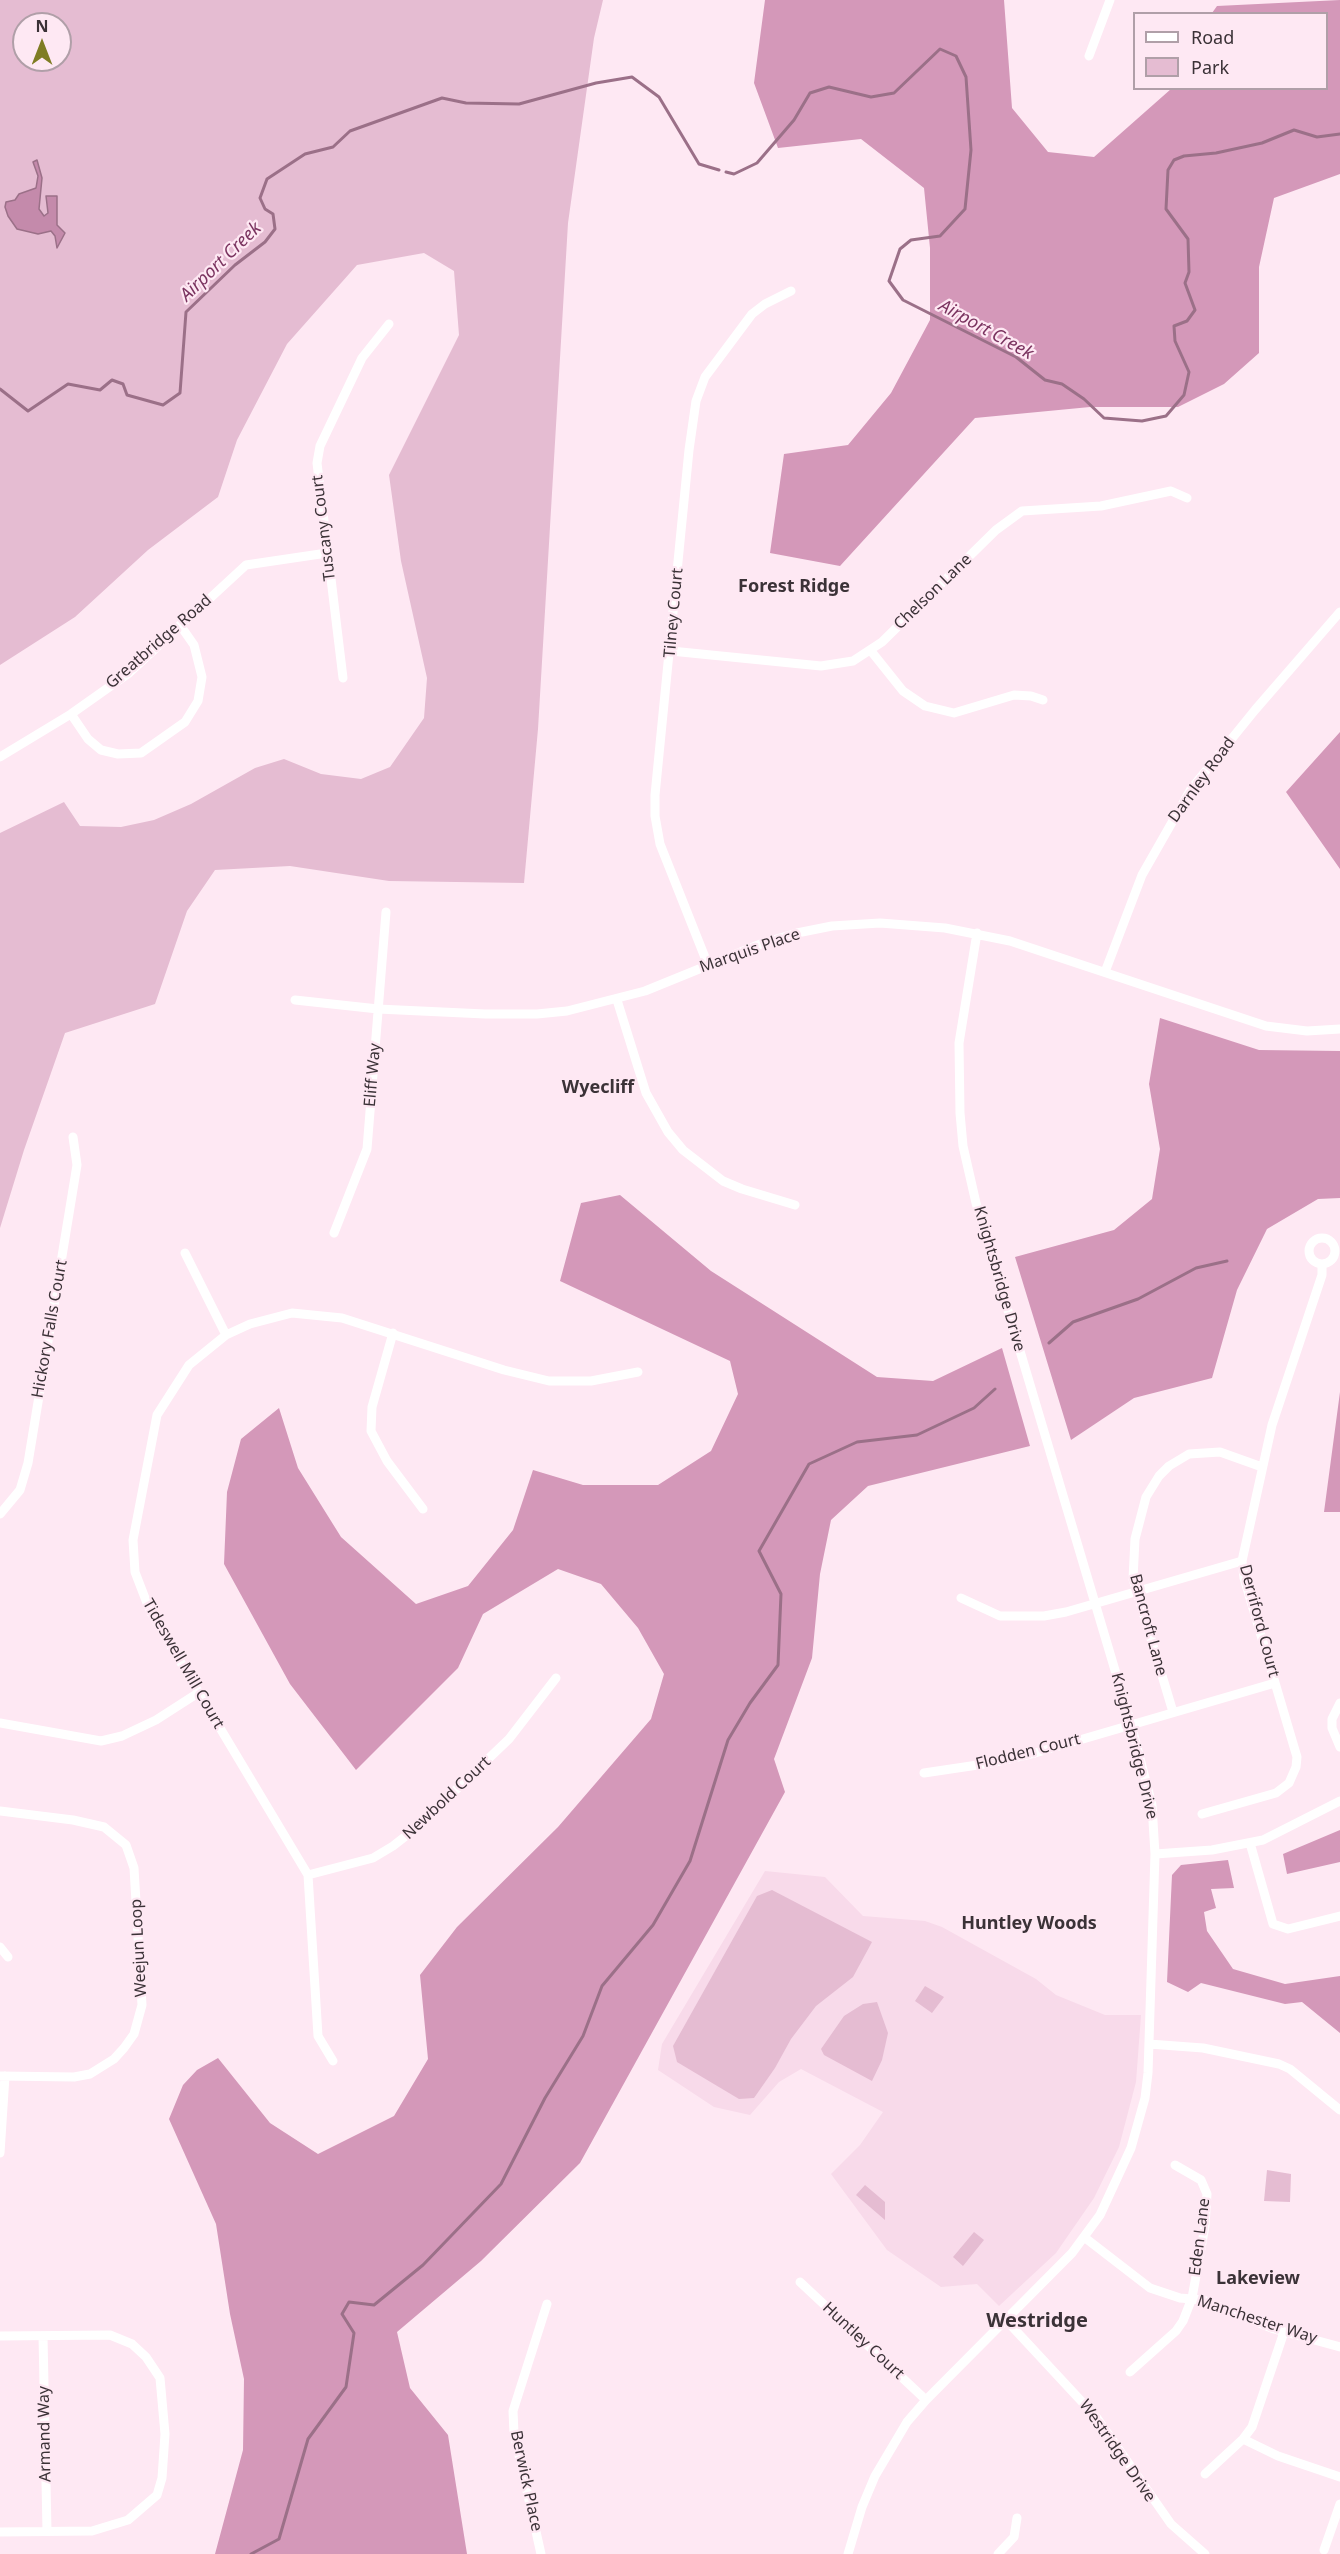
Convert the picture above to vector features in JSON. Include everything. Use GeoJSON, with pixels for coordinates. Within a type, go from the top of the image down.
{"type":"FeatureCollection","features":[{"type":"Feature","properties":{"kind":"street"},"geometry":{"type":"LineString","coordinates":[[1089,56],[1110,0]]}},
{"type":"Feature","properties":{"kind":"street","name":"Tilney Court"},"geometry":{"type":"LineString","coordinates":[[708,965],[660,844],[655,816],[689,450],[698,393],[705,377],[752,314],[765,304],[791,291]]}},
{"type":"Feature","properties":{"kind":"street","name":"Tuscany Court"},"geometry":{"type":"LineString","coordinates":[[343,678],[317,480],[320,446],[362,358],[389,324]]}},
{"type":"Feature","properties":{"kind":"street","name":"Chelson Lane"},"geometry":{"type":"LineString","coordinates":[[671,651],[821,666],[852,661],[871,651],[996,530],[1022,511],[1101,506],[1171,491],[1188,498]]}},
{"type":"Feature","properties":{"kind":"street","name":"Greatbridge Road"},"geometry":{"type":"LineString","coordinates":[[0,757],[71,714],[129,673],[246,565],[327,553]]}},
{"type":"Feature","properties":{"kind":"street","name":"Darnley Road"},"geometry":{"type":"LineString","coordinates":[[1105,972],[1142,875],[1191,789],[1255,710],[1340,612]]}},
{"type":"Feature","properties":{"kind":"street"},"geometry":{"type":"LineString","coordinates":[[71,714],[88,739],[101,750],[118,754],[141,753],[185,722],[198,701],[202,677],[194,645],[180,625]]}},
{"type":"Feature","properties":{"kind":"street"},"geometry":{"type":"LineString","coordinates":[[871,651],[903,691],[925,706],[954,713],[1014,695],[1031,696],[1043,700]]}},
{"type":"Feature","properties":{"kind":"street","name":"Eliff Way"},"geometry":{"type":"LineString","coordinates":[[334,1233],[367,1149],[386,912]]}},
{"type":"Feature","properties":{"kind":"street","name":"Marquis Place"},"geometry":{"type":"LineString","coordinates":[[295,1000],[378,1009],[537,1014],[617,1000],[763,944],[832,926],[880,923],[909,924],[1010,940],[1266,1026],[1307,1031],[1340,1029]]}},
{"type":"Feature","properties":{"kind":"street","name":"Knightsbridge Drive"},"geometry":{"type":"LineString","coordinates":[[848,2554],[862,2507],[891,2446],[926,2400],[1084,2237],[1113,2192],[1131,2148],[1145,2098],[1155,1854],[1152,1805],[1131,1724],[976,1203],[963,1146],[958,1078],[959,1043],[977,933]]}},
{"type":"Feature","properties":{"kind":"street"},"geometry":{"type":"LineString","coordinates":[[617,1000],[646,1093],[662,1123],[683,1150],[707,1171],[723,1180],[742,1189],[795,1205]]}},
{"type":"Feature","properties":{"kind":"street","name":"Hickory Falls Court"},"geometry":{"type":"LineString","coordinates":[[0,1514],[20,1490],[28,1463],[77,1165],[73,1137]]}},
{"type":"Feature","properties":{"kind":"street"},"geometry":{"type":"LineString","coordinates":[[185,1253],[226,1335]]}},
{"type":"Feature","properties":{"kind":"street","name":"Derriford Court"},"geometry":{"type":"LineString","coordinates":[[1202,1814],[1276,1793],[1289,1783],[1294,1775],[1297,1757],[1244,1578],[1242,1561],[1272,1425],[1322,1275],[1322,1264]]}},
{"type":"Feature","properties":{"kind":"street","name":"Tideswell Mill Court"},"geometry":{"type":"LineString","coordinates":[[333,2061],[318,2036],[308,1875],[150,1611],[135,1572],[132,1540],[157,1415],[189,1365],[226,1335],[250,1324],[292,1313],[342,1318],[504,1370],[549,1381],[591,1381],[638,1372]]}},
{"type":"Feature","properties":{"kind":"street"},"geometry":{"type":"LineString","coordinates":[[393,1334],[372,1407],[371,1431],[387,1461],[423,1509]]}},
{"type":"Feature","properties":{"kind":"street","name":"Bancroft Lane"},"geometry":{"type":"LineString","coordinates":[[1173,1712],[1133,1579],[1135,1539],[1146,1497],[1159,1476],[1181,1458],[1203,1452],[1234,1455],[1262,1467]]}},
{"type":"Feature","properties":{"kind":"street"},"geometry":{"type":"LineString","coordinates":[[961,1598],[988,1612],[1022,1617],[1066,1612],[1242,1561]]}},
{"type":"Feature","properties":{"kind":"street","name":"Newbold Court"},"geometry":{"type":"LineString","coordinates":[[308,1875],[373,1858],[401,1840],[509,1739],[556,1678]]}},
{"type":"Feature","properties":{"kind":"street","name":"Flodden Court"},"geometry":{"type":"LineString","coordinates":[[924,1773],[1006,1760],[1275,1683]]}},
{"type":"Feature","properties":{"kind":"street"},"geometry":{"type":"LineString","coordinates":[[0,1723],[101,1741],[122,1736],[156,1720],[198,1694]]}},
{"type":"Feature","properties":{"kind":"street"},"geometry":{"type":"LineString","coordinates":[[1340,1703],[1335,1711],[1332,1728],[1340,1747]]}},
{"type":"Feature","properties":{"kind":"street"},"geometry":{"type":"LineString","coordinates":[[1155,1854],[1212,1850],[1250,1843],[1301,1822],[1340,1801]]}},
{"type":"Feature","properties":{"kind":"street","name":"Weejun Loop"},"geometry":{"type":"LineString","coordinates":[[0,1811],[73,1820],[104,1827],[126,1845],[134,1868],[142,2005],[137,2027],[124,2048],[114,2059],[90,2074],[74,2077],[2,2076]]}},
{"type":"Feature","properties":{"kind":"street"},"geometry":{"type":"LineString","coordinates":[[1250,1843],[1273,1924],[1288,1929],[1340,1916]]}},
{"type":"Feature","properties":{"kind":"street"},"geometry":{"type":"LineString","coordinates":[[0,1947],[8,1957]]}},
{"type":"Feature","properties":{"kind":"street"},"geometry":{"type":"LineString","coordinates":[[1149,2044],[1203,2048],[1279,2064],[1290,2069],[1340,2110]]}},
{"type":"Feature","properties":{"kind":"street"},"geometry":{"type":"LineString","coordinates":[[0,2153],[2,2076]]}},
{"type":"Feature","properties":{"kind":"street","name":"Eden Lane"},"geometry":{"type":"LineString","coordinates":[[1130,2372],[1176,2331],[1184,2321],[1192,2298],[1205,2226],[1207,2194],[1201,2180],[1175,2165]]}},
{"type":"Feature","properties":{"kind":"street","name":"Manchester Way"},"geometry":{"type":"LineString","coordinates":[[1084,2237],[1150,2288],[1173,2296],[1192,2298],[1284,2332],[1340,2347]]}},
{"type":"Feature","properties":{"kind":"street","name":"Huntley Court"},"geometry":{"type":"LineString","coordinates":[[800,2282],[926,2400]]}},
{"type":"Feature","properties":{"kind":"street","name":"Berwick Place"},"geometry":{"type":"LineString","coordinates":[[541,2554],[514,2433],[513,2411],[547,2304]]}},
{"type":"Feature","properties":{"kind":"street","name":"Westridge Drive"},"geometry":{"type":"LineString","coordinates":[[1005,2319],[1097,2418],[1171,2523],[1205,2554]]}},
{"type":"Feature","properties":{"kind":"street"},"geometry":{"type":"LineString","coordinates":[[1205,2474],[1243,2439],[1252,2427],[1284,2332]]}},
{"type":"Feature","properties":{"kind":"street"},"geometry":{"type":"LineString","coordinates":[[0,2336],[110,2335],[132,2344],[146,2357],[159,2378],[165,2433],[162,2478],[157,2495],[128,2520],[92,2531],[0,2532]]}},
{"type":"Feature","properties":{"kind":"street","name":"Armand Way"},"geometry":{"type":"LineString","coordinates":[[43,2336],[47,2531]]}},
{"type":"Feature","properties":{"kind":"street"},"geometry":{"type":"LineString","coordinates":[[1243,2439],[1278,2456],[1340,2477]]}},
{"type":"Feature","properties":{"kind":"street"},"geometry":{"type":"LineString","coordinates":[[1324,2550],[1340,2504]]}},
{"type":"Feature","properties":{"kind":"street"},"geometry":{"type":"LineString","coordinates":[[998,2554],[1014,2537],[1017,2518]]}},
{"type":"Feature","properties":{"kind":"shaded area"},"geometry":{"type":"Polygon","coordinates":[[[765,0],[1004,0],[1012,108],[1048,152],[1094,157],[1170,90],[1328,90],[1328,12],[1213,12],[1217,6],[1340,0],[1340,174],[1274,198],[1259,267],[1259,353],[1224,384],[1178,407],[1090,407],[975,418],[840,566],[770,553],[784,454],[848,445],[891,393],[930,320],[930,248],[924,188],[861,139],[778,148],[754,83],[765,0]]]}},
{"type":"Feature","properties":{"kind":"shaded area"},"geometry":{"type":"Polygon","coordinates":[[[37,160],[42,178],[39,209],[44,216],[48,213],[46,196],[57,196],[57,225],[65,233],[57,248],[55,236],[51,231],[38,234],[17,229],[5,207],[6,202],[15,200],[19,194],[36,188],[38,176],[33,162],[37,160]]]}},
{"type":"Feature","properties":{"kind":"shaded area"},"geometry":{"type":"Polygon","coordinates":[[[1340,732],[1340,869],[1286,792],[1340,732]]]}},
{"type":"Feature","properties":{"kind":"shaded area"},"geometry":{"type":"Polygon","coordinates":[[[1160,1018],[1259,1050],[1340,1051],[1340,1198],[1318,1199],[1267,1229],[1237,1290],[1212,1378],[1134,1398],[1071,1440],[1015,1257],[1114,1230],[1152,1199],[1160,1149],[1149,1084],[1160,1018]]]}},
{"type":"Feature","properties":{"kind":"shaded area"},"geometry":{"type":"Polygon","coordinates":[[[620,1195],[711,1271],[877,1377],[933,1381],[1002,1348],[1030,1446],[868,1486],[831,1520],[820,1574],[812,1658],[774,1759],[785,1792],[580,2163],[481,2261],[397,2332],[410,2388],[448,2435],[467,2554],[215,2554],[243,2450],[244,2379],[230,2314],[216,2224],[169,2119],[183,2085],[197,2070],[218,2058],[270,2123],[318,2154],[394,2116],[428,2059],[420,1975],[457,1927],[558,1827],[651,1719],[664,1674],[638,1628],[601,1584],[558,1569],[483,1614],[458,1668],[356,1770],[290,1684],[224,1564],[227,1492],[241,1439],[279,1408],[298,1468],[341,1537],[416,1604],[468,1586],[513,1530],[533,1470],[583,1485],[658,1485],[711,1451],[738,1394],[730,1361],[560,1281],[581,1203],[620,1195]]]}},
{"type":"Feature","properties":{"kind":"shaded area"},"geometry":{"type":"Polygon","coordinates":[[[1340,1392],[1340,1512],[1324,1512],[1340,1392]]]}},
{"type":"Feature","properties":{"kind":"shaded area"},"geometry":{"type":"Polygon","coordinates":[[[1340,1830],[1340,1862],[1287,1874],[1283,1854],[1340,1830]]]}},
{"type":"Feature","properties":{"kind":"shaded area"},"geometry":{"type":"Polygon","coordinates":[[[1228,1860],[1234,1888],[1211,1889],[1216,1908],[1204,1912],[1207,1931],[1233,1969],[1285,1984],[1340,1976],[1340,2033],[1302,2002],[1285,2004],[1201,1983],[1188,1992],[1167,1982],[1172,1875],[1181,1865],[1228,1860]]]}},
{"type":"Feature","properties":{"kind":"shaded area"},"geometry":{"type":"Polygon","coordinates":[[[765,1871],[825,1877],[863,1916],[925,1921],[942,1927],[1036,1979],[1056,1995],[1105,2015],[1141,2015],[1136,2082],[1119,2147],[1094,2198],[1056,2253],[999,2306],[977,2284],[941,2287],[887,2250],[831,2174],[860,2145],[883,2112],[801,2069],[779,2082],[750,2115],[714,2107],[658,2070],[662,2044],[765,1871]]]}},
{"type":"Feature","properties":{"kind":"green space"},"geometry":{"type":"Polygon","coordinates":[[[0,0],[603,0],[594,38],[568,223],[538,729],[524,883],[389,881],[290,866],[215,870],[187,911],[155,1004],[65,1033],[24,1150],[0,1228],[0,833],[64,802],[80,826],[121,827],[154,820],[191,804],[255,768],[284,759],[321,774],[361,779],[390,767],[424,718],[427,678],[401,561],[389,475],[459,335],[454,271],[424,253],[357,265],[287,344],[237,440],[218,497],[148,550],[75,617],[0,665],[0,0]]]}},
{"type":"Feature","properties":{"kind":"green space"},"geometry":{"type":"Polygon","coordinates":[[[772,1890],[872,1942],[853,1977],[816,2006],[791,2039],[775,2068],[754,2098],[739,2099],[677,2062],[673,2046],[757,1896],[772,1890]]]}},
{"type":"Feature","properties":{"kind":"green space"},"geometry":{"type":"Polygon","coordinates":[[[925,1986],[944,1997],[932,2013],[915,2001],[925,1986]]]}},
{"type":"Feature","properties":{"kind":"green space"},"geometry":{"type":"Polygon","coordinates":[[[877,2002],[888,2033],[882,2060],[872,2081],[824,2055],[821,2049],[844,2016],[863,2004],[877,2002]]]}},
{"type":"Feature","properties":{"kind":"green space"},"geometry":{"type":"Polygon","coordinates":[[[1267,2170],[1291,2174],[1290,2202],[1264,2201],[1267,2170]]]}},
{"type":"Feature","properties":{"kind":"green space"},"geometry":{"type":"Polygon","coordinates":[[[865,2185],[885,2202],[885,2220],[856,2195],[865,2185]]]}},
{"type":"Feature","properties":{"kind":"green space"},"geometry":{"type":"Polygon","coordinates":[[[974,2232],[984,2240],[963,2266],[953,2257],[974,2232]]]}},
{"type":"Feature","properties":{"kind":"waterway","name":"Airport Creek"},"geometry":{"type":"LineString","coordinates":[[726,172],[734,174],[757,163],[794,120],[810,93],[829,87],[871,97],[894,93],[940,49],[956,56],[966,77],[971,150],[965,209],[940,236],[911,240],[900,249],[889,281],[903,300],[1016,357],[1045,380],[1062,384],[1084,399],[1104,418],[1142,421],[1166,416],[1184,395],[1189,372],[1175,341],[1174,326],[1187,321],[1195,310],[1185,283],[1189,272],[1188,239],[1166,209],[1168,170],[1174,160],[1184,156],[1216,153],[1262,143],[1294,130],[1317,137],[1340,134]]}},
{"type":"Feature","properties":{"kind":"waterway","name":"Airport Creek"},"geometry":{"type":"LineString","coordinates":[[0,389],[28,411],[68,384],[100,390],[112,380],[123,384],[127,395],[163,405],[180,393],[186,312],[235,265],[265,242],[275,229],[273,214],[265,209],[260,198],[267,179],[305,154],[333,147],[350,131],[442,98],[466,103],[519,104],[596,83],[632,77],[659,97],[699,164],[719,170]]}},
{"type":"Feature","properties":{"kind":"waterway"},"geometry":{"type":"LineString","coordinates":[[1049,1343],[1073,1322],[1138,1299],[1196,1268],[1227,1261]]}},
{"type":"Feature","properties":{"kind":"waterway"},"geometry":{"type":"LineString","coordinates":[[251,2554],[279,2539],[308,2439],[346,2387],[354,2333],[342,2314],[349,2302],[374,2305],[423,2265],[501,2184],[545,2098],[583,2036],[602,1986],[653,1925],[690,1861],[728,1740],[750,1703],[778,1665],[781,1594],[759,1551],[809,1464],[857,1442],[917,1435],[974,1408],[995,1389]]}},
{"type":"Feature","properties":{"kind":"district","name":"Forest Ridge"},"geometry":{"type":"Point","coordinates":[794,587]}},
{"type":"Feature","properties":{"kind":"district","name":"Wyecliff"},"geometry":{"type":"Point","coordinates":[598,1088]}},
{"type":"Feature","properties":{"kind":"district","name":"Huntley Woods"},"geometry":{"type":"Point","coordinates":[1029,1924]}},
{"type":"Feature","properties":{"kind":"district","name":"Lakeview"},"geometry":{"type":"Point","coordinates":[1258,2279]}},
{"type":"Feature","properties":{"kind":"district","name":"Westridge"},"geometry":{"type":"Point","coordinates":[1037,2321]}}]}
